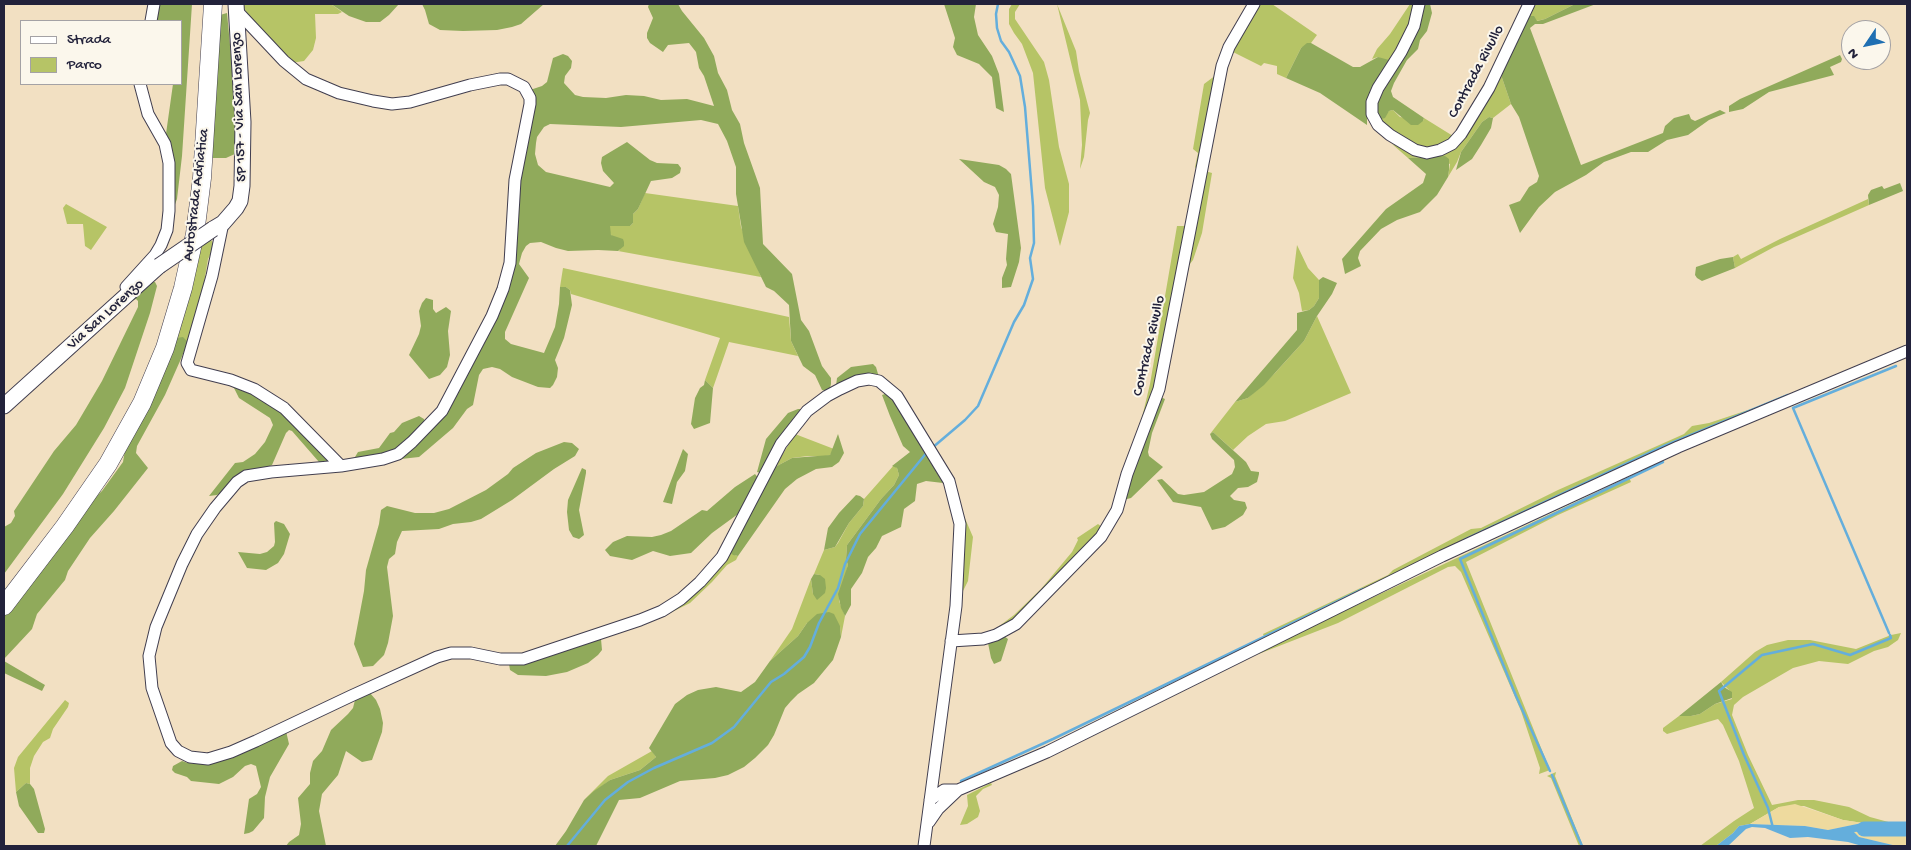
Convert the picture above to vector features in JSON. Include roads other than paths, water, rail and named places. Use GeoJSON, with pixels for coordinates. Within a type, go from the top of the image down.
{"type":"FeatureCollection","features":[{"type":"Feature","properties":{"kind":"highway","name":"Autostrada Adriatica"},"geometry":{"type":"LineString","coordinates":[[4,588],[62,512],[100,456],[131,401],[161,325],[176,269],[187,207],[192,163],[202,4]]}},
{"type":"Feature","properties":{"kind":"highway","name":"Autostrada Adriatica"},"geometry":{"type":"LineString","coordinates":[[4,606],[65,526],[108,464],[142,403],[167,341],[183,288],[197,216],[204,148],[213,4]]}},
{"type":"Feature","properties":{"kind":"main road","name":"SP 157 - Via San Lorenzo"},"geometry":{"type":"LineString","coordinates":[[218,226],[236,208],[240,201],[242,186],[242,122],[236,8]]}},
{"type":"Feature","properties":{"kind":"main road","name":"Via San Lorenzo"},"geometry":{"type":"LineString","coordinates":[[4,406],[159,266],[218,226]]}},
{"type":"Feature","properties":{"kind":"street"},"geometry":{"type":"LineString","coordinates":[[151,20],[154,4]]}},
{"type":"Feature","properties":{"kind":"street","name":"Contrada Rivullo"},"geometry":{"type":"LineString","coordinates":[[951,641],[983,639],[996,635],[1016,624],[1101,537],[1117,510],[1127,474],[1159,389],[1222,66],[1229,47],[1254,4]]}},
{"type":"Feature","properties":{"kind":"street","name":"Contrada Rivullo"},"geometry":{"type":"LineString","coordinates":[[1418,4],[1414,26],[1378,88],[1372,102],[1372,114],[1378,125],[1390,136],[1415,150],[1427,152],[1440,150],[1452,144],[1461,134],[1489,88],[1529,4]]}},
{"type":"Feature","properties":{"kind":"street"},"geometry":{"type":"LineString","coordinates":[[236,8],[284,61],[306,79],[339,93],[392,104],[410,102],[461,87],[500,79],[514,81],[524,87],[530,98],[530,111],[515,180],[510,263],[503,289],[492,316],[450,399],[434,422],[398,454],[383,459],[341,466],[246,476],[238,482],[215,508],[197,534],[182,564],[156,627],[149,656],[152,688],[171,744],[178,751],[190,757],[208,760],[231,752],[437,657],[471,653],[500,658],[523,659],[662,611],[681,599],[700,582],[722,557],[781,444],[807,410],[827,396],[857,381],[869,379],[879,381],[896,396],[949,481],[960,524],[956,606],[924,846]]}},
{"type":"Feature","properties":{"kind":"street"},"geometry":{"type":"LineString","coordinates":[[112,310],[113,302],[155,255],[167,230],[169,163],[164,144],[148,114],[140,85]]}},
{"type":"Feature","properties":{"kind":"street"},"geometry":{"type":"LineString","coordinates":[[218,226],[212,276],[187,364],[191,370],[231,380],[254,389],[284,408],[341,466]]}},
{"type":"Feature","properties":{"kind":"street"},"geometry":{"type":"LineString","coordinates":[[930,800],[936,802],[953,792],[1047,752],[1442,556],[1678,447],[1907,351]]}},
{"type":"Feature","properties":{"kind":"street"},"geometry":{"type":"LineString","coordinates":[[934,773],[937,779],[953,792]]}},
{"type":"Feature","properties":{"kind":"street"},"geometry":{"type":"LineString","coordinates":[[927,824],[933,814],[953,792]]}},
{"type":"Feature","properties":{"kind":"water"},"geometry":{"type":"Polygon","coordinates":[[[1862,823],[1907,823],[1907,829],[1854,832],[1859,837],[1897,846],[1862,846],[1848,842],[1808,837],[1790,838],[1765,828],[1752,827],[1746,829],[1728,846],[1716,846],[1739,826],[1750,824],[1805,826],[1828,830],[1862,823]]]}},
{"type":"Feature","properties":{"kind":"waterway"},"geometry":{"type":"LineString","coordinates":[[932,448],[965,420],[978,406],[1014,322],[1024,305],[1033,279],[1030,258],[1034,243],[1033,206],[1025,107],[1020,76],[1009,52],[1001,41],[997,28],[996,14],[998,4]]}},
{"type":"Feature","properties":{"kind":"waterway"},"geometry":{"type":"LineString","coordinates":[[1889,633],[1793,408],[1896,366]]}},
{"type":"Feature","properties":{"kind":"waterway"},"geometry":{"type":"LineString","coordinates":[[1464,540],[1664,446],[1788,395]]}},
{"type":"Feature","properties":{"kind":"waterway"},"geometry":{"type":"LineString","coordinates":[[567,846],[605,800],[628,782],[654,768],[712,743],[734,727],[771,682],[804,657],[819,623],[838,588],[845,564],[860,534],[928,451]]}},
{"type":"Feature","properties":{"kind":"waterway"},"geometry":{"type":"LineString","coordinates":[[1550,771],[1516,696],[1460,559],[1663,462]]}},
{"type":"Feature","properties":{"kind":"waterway"},"geometry":{"type":"LineString","coordinates":[[961,781],[1053,739],[1363,589]]}},
{"type":"Feature","properties":{"kind":"waterway"},"geometry":{"type":"LineString","coordinates":[[1773,828],[1768,808],[1744,755],[1719,691],[1762,655],[1813,644],[1850,655],[1891,638],[1890,635]]}},
{"type":"Feature","properties":{"kind":"waterway"},"geometry":{"type":"LineString","coordinates":[[1552,775],[1582,846]]}},
{"type":"Feature","properties":{"kind":"waterway"},"geometry":{"type":"LineString","coordinates":[[1864,829],[1907,829]]}}]}
